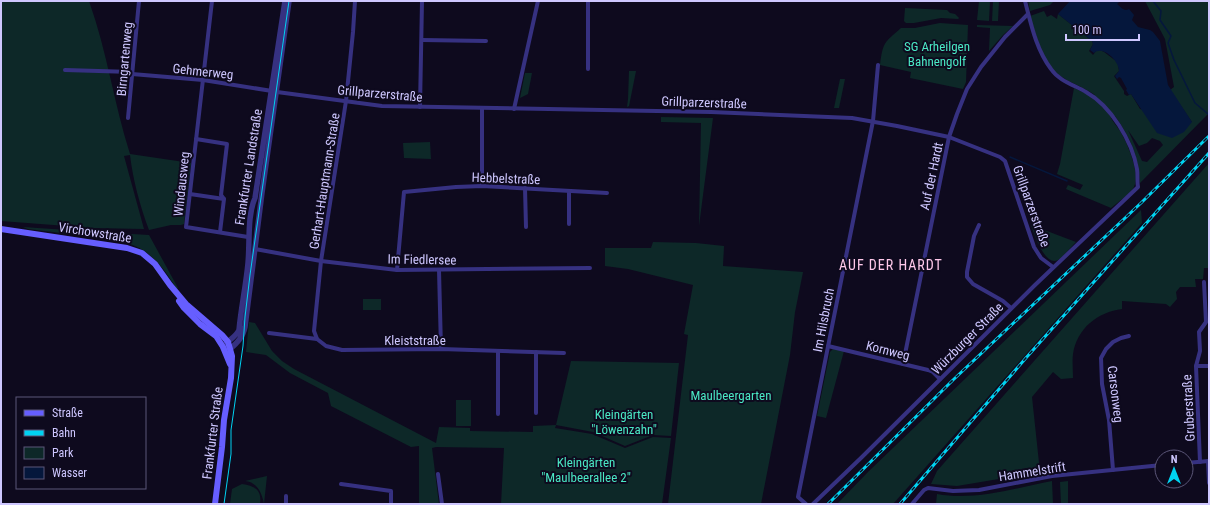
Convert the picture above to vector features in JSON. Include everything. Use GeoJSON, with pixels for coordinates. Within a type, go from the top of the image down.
{"type":"FeatureCollection","features":[{"type":"Feature","properties":{"kind":"main road","name":"Virchowstraße"},"geometry":{"type":"LineString","coordinates":[[1,229],[135,250],[155,264],[186,304],[228,342]]}},
{"type":"Feature","properties":{"kind":"main road","name":"Virchowstraße"},"geometry":{"type":"LineString","coordinates":[[170,285],[184,308],[200,324],[216,336],[223,348]]}},
{"type":"Feature","properties":{"kind":"main road","name":"Frankfurter Straße"},"geometry":{"type":"LineString","coordinates":[[215,504],[224,420],[231,378],[232,356],[228,342]]}},
{"type":"Feature","properties":{"kind":"main road","name":"Frankfurter Straße"},"geometry":{"type":"LineString","coordinates":[[223,348],[231,366]]}},
{"type":"Feature","properties":{"kind":"street","name":"Birngartenweg"},"geometry":{"type":"LineString","coordinates":[[128,118],[139,1]]}},
{"type":"Feature","properties":{"kind":"street","name":"Windausweg"},"geometry":{"type":"LineString","coordinates":[[212,1],[186,227],[248,237]]}},
{"type":"Feature","properties":{"kind":"street","name":"Frankfurter Landstraße"},"geometry":{"type":"LineString","coordinates":[[230,349],[242,337],[245,327],[285,1]]}},
{"type":"Feature","properties":{"kind":"street","name":"Frankfurter Landstraße"},"geometry":{"type":"LineString","coordinates":[[223,348],[239,330],[248,261],[248,237],[253,204],[289,1]]}},
{"type":"Feature","properties":{"kind":"street","name":"Gerhart-Hauptmann-Straße"},"geometry":{"type":"LineString","coordinates":[[318,339],[314,331],[322,261],[346,101],[355,1]]}},
{"type":"Feature","properties":{"kind":"street"},"geometry":{"type":"LineString","coordinates":[[420,107],[422,1]]}},
{"type":"Feature","properties":{"kind":"street"},"geometry":{"type":"LineString","coordinates":[[514,109],[538,1]]}},
{"type":"Feature","properties":{"kind":"street"},"geometry":{"type":"LineString","coordinates":[[588,1],[588,69]]}},
{"type":"Feature","properties":{"kind":"street"},"geometry":{"type":"LineString","coordinates":[[1025,1],[1028,14]]}},
{"type":"Feature","properties":{"kind":"street","name":"Auf der Hardt"},"geometry":{"type":"LineString","coordinates":[[903,364],[949,137],[957,114],[967,89],[981,67],[1005,37],[1028,14]]}},
{"type":"Feature","properties":{"kind":"street","name":"Würzburger Straße"},"geometry":{"type":"LineString","coordinates":[[813,504],[1053,267],[1138,187],[1137,170],[1131,149],[1122,130],[1100,103],[1088,93],[1057,76],[1051,70],[1036,42],[1028,14]]}},
{"type":"Feature","properties":{"kind":"street"},"geometry":{"type":"LineString","coordinates":[[422,40],[486,41]]}},
{"type":"Feature","properties":{"kind":"street","name":"Im Hilsbruch"},"geometry":{"type":"LineString","coordinates":[[806,504],[798,497],[873,121],[878,65]]}},
{"type":"Feature","properties":{"kind":"street","name":"Gehmerweg"},"geometry":{"type":"LineString","coordinates":[[65,70],[132,73],[203,80],[274,91]]}},
{"type":"Feature","properties":{"kind":"street","name":"Grillparzerstraße"},"geometry":{"type":"LineString","coordinates":[[274,91],[382,106],[714,112],[844,118],[873,121],[949,137],[1000,157],[1005,161],[1034,247],[1042,258],[1053,267]]}},
{"type":"Feature","properties":{"kind":"street"},"geometry":{"type":"LineString","coordinates":[[482,108],[482,186]]}},
{"type":"Feature","properties":{"kind":"street"},"geometry":{"type":"LineString","coordinates":[[196,139],[227,144],[222,195],[224,199],[220,232]]}},
{"type":"Feature","properties":{"kind":"street","name":"Hebbelstraße"},"geometry":{"type":"LineString","coordinates":[[397,270],[404,192],[482,186],[607,193]]}},
{"type":"Feature","properties":{"kind":"street"},"geometry":{"type":"LineString","coordinates":[[525,188],[526,226]]}},
{"type":"Feature","properties":{"kind":"street"},"geometry":{"type":"LineString","coordinates":[[569,190],[569,224]]}},
{"type":"Feature","properties":{"kind":"street"},"geometry":{"type":"LineString","coordinates":[[190,194],[224,199]]}},
{"type":"Feature","properties":{"kind":"street"},"geometry":{"type":"LineString","coordinates":[[979,225],[974,236],[967,277],[973,284],[1003,301],[1011,308]]}},
{"type":"Feature","properties":{"kind":"street"},"geometry":{"type":"LineString","coordinates":[[248,248],[255,249]]}},
{"type":"Feature","properties":{"kind":"street","name":"Im Fiedlersee"},"geometry":{"type":"LineString","coordinates":[[255,249],[322,261],[397,270],[590,268]]}},
{"type":"Feature","properties":{"kind":"street"},"geometry":{"type":"LineString","coordinates":[[438,270],[440,349]]}},
{"type":"Feature","properties":{"kind":"street"},"geometry":{"type":"LineString","coordinates":[[1196,366],[1200,351],[1199,332],[1206,322],[1204,282]]}},
{"type":"Feature","properties":{"kind":"street","name":"Kleiststraße"},"geometry":{"type":"LineString","coordinates":[[269,333],[318,339],[326,346],[342,350],[440,349],[564,353]]}},
{"type":"Feature","properties":{"kind":"street","name":"Carsonweg"},"geometry":{"type":"LineString","coordinates":[[1113,470],[1109,420],[1102,384],[1101,358],[1106,349],[1113,342],[1129,336]]}},
{"type":"Feature","properties":{"kind":"street","name":"Kornweg"},"geometry":{"type":"LineString","coordinates":[[828,346],[933,372],[940,378]]}},
{"type":"Feature","properties":{"kind":"street"},"geometry":{"type":"LineString","coordinates":[[223,348],[230,349]]}},
{"type":"Feature","properties":{"kind":"street"},"geometry":{"type":"LineString","coordinates":[[498,351],[498,414]]}},
{"type":"Feature","properties":{"kind":"street"},"geometry":{"type":"LineString","coordinates":[[536,352],[536,413]]}},
{"type":"Feature","properties":{"kind":"street","name":"Gruberstraße"},"geometry":{"type":"LineString","coordinates":[[1200,462],[1196,366],[1209,366]]}},
{"type":"Feature","properties":{"kind":"street"},"geometry":{"type":"LineString","coordinates":[[492,403],[498,403]]}},
{"type":"Feature","properties":{"kind":"street"},"geometry":{"type":"LineString","coordinates":[[1194,462],[1208,461],[1209,483]]}},
{"type":"Feature","properties":{"kind":"street","name":"Hammelstrift"},"geometry":{"type":"LineString","coordinates":[[912,504],[924,490],[928,488],[953,491],[972,490],[1052,476],[1154,466]]}},
{"type":"Feature","properties":{"kind":"street"},"geometry":{"type":"LineString","coordinates":[[438,474],[442,504]]}},
{"type":"Feature","properties":{"kind":"street"},"geometry":{"type":"LineString","coordinates":[[341,484],[391,491],[391,504]]}},
{"type":"Feature","properties":{"kind":"street"},"geometry":{"type":"LineString","coordinates":[[286,496],[286,504]]}},
{"type":"Feature","properties":{"kind":"green space"},"geometry":{"type":"Polygon","coordinates":[[[1,1],[89,1],[101,39],[119,116],[130,154],[191,163],[184,224],[171,225],[149,230],[137,193],[130,155],[124,156],[144,229],[93,228],[1,221],[1,1]]]}},
{"type":"Feature","properties":{"kind":"green space"},"geometry":{"type":"Polygon","coordinates":[[[979,1],[990,1],[989,21],[977,20],[979,1]]]}},
{"type":"Feature","properties":{"kind":"green space"},"geometry":{"type":"Polygon","coordinates":[[[993,1],[999,1],[998,21],[992,21],[993,1]]]}},
{"type":"Feature","properties":{"kind":"green space"},"geometry":{"type":"Polygon","coordinates":[[[1028,1],[1054,1],[1050,5],[1030,11],[1028,1]]]}},
{"type":"Feature","properties":{"kind":"green space"},"geometry":{"type":"Polygon","coordinates":[[[1145,1],[1209,1],[1209,113],[1140,183],[1138,165],[1133,148],[1115,116],[1111,118],[1123,136],[1132,158],[1136,174],[1134,187],[1111,208],[1066,189],[1068,185],[1080,190],[1083,185],[1057,174],[1074,88],[1087,94],[1095,95],[1063,78],[1053,70],[1044,56],[1030,16],[1044,11],[1047,17],[1051,15],[1057,19],[1058,14],[1092,41],[1093,44],[1089,51],[1093,55],[1097,50],[1100,50],[1116,61],[1119,71],[1114,76],[1124,91],[1124,94],[1127,96],[1131,94],[1140,109],[1192,122],[1170,90],[1174,87],[1165,39],[1145,1]],[[1128,130],[1142,161],[1147,162],[1163,145],[1160,141],[1152,138],[1147,143],[1139,146],[1128,130]]]}},
{"type":"Feature","properties":{"kind":"green space"},"geometry":{"type":"Polygon","coordinates":[[[905,8],[947,10],[959,18],[941,18],[906,23],[904,21],[905,8]]]}},
{"type":"Feature","properties":{"kind":"green space","name":"SG Arheilgen Bahnengolf"},"geometry":{"type":"Polygon","coordinates":[[[940,23],[968,25],[966,82],[963,89],[910,78],[911,72],[880,65],[883,47],[901,28],[915,28],[940,23]]]}},
{"type":"Feature","properties":{"kind":"green space"},"geometry":{"type":"Polygon","coordinates":[[[977,25],[1013,26],[989,51],[990,28],[977,27],[977,25]]]}},
{"type":"Feature","properties":{"kind":"green space"},"geometry":{"type":"Polygon","coordinates":[[[629,71],[636,71],[629,106],[627,107],[628,99],[629,71]]]}},
{"type":"Feature","properties":{"kind":"green space"},"geometry":{"type":"Polygon","coordinates":[[[525,73],[532,73],[528,94],[520,98],[525,73]]]}},
{"type":"Feature","properties":{"kind":"green space"},"geometry":{"type":"Polygon","coordinates":[[[840,79],[845,79],[839,108],[834,108],[840,79]]]}},
{"type":"Feature","properties":{"kind":"green space"},"geometry":{"type":"Polygon","coordinates":[[[661,117],[713,118],[699,226],[701,123],[661,122],[661,117]]]}},
{"type":"Feature","properties":{"kind":"green space"},"geometry":{"type":"Polygon","coordinates":[[[430,142],[431,159],[404,158],[403,143],[430,142]]]}},
{"type":"Feature","properties":{"kind":"green space"},"geometry":{"type":"Polygon","coordinates":[[[1209,163],[1209,268],[1204,268],[1203,279],[1195,279],[1196,287],[1180,287],[1176,292],[1177,299],[1170,307],[1166,304],[1122,301],[1122,309],[1097,318],[1084,329],[1075,345],[1073,354],[1073,378],[1061,379],[1053,372],[1032,397],[1040,472],[957,486],[931,484],[937,471],[1209,163]]]}},
{"type":"Feature","properties":{"kind":"green space"},"geometry":{"type":"Polygon","coordinates":[[[1141,210],[1142,223],[893,504],[837,504],[869,471],[1141,210]]]}},
{"type":"Feature","properties":{"kind":"green space"},"geometry":{"type":"Polygon","coordinates":[[[1031,225],[1076,242],[1060,259],[1053,261],[1049,259],[1041,248],[1031,225]]]}},
{"type":"Feature","properties":{"kind":"green space"},"geometry":{"type":"Polygon","coordinates":[[[23,227],[111,233],[110,239],[28,229],[23,227]]]}},
{"type":"Feature","properties":{"kind":"green space"},"geometry":{"type":"Polygon","coordinates":[[[115,233],[149,235],[178,288],[177,289],[165,271],[152,257],[135,246],[114,240],[115,233]]]}},
{"type":"Feature","properties":{"kind":"green space","name":"Maulbeergarten"},"geometry":{"type":"Polygon","coordinates":[[[653,242],[696,243],[724,246],[723,266],[803,272],[795,312],[790,355],[761,504],[668,504],[688,335],[684,334],[693,285],[628,269],[605,266],[605,248],[651,248],[653,242]]]}},
{"type":"Feature","properties":{"kind":"green space"},"geometry":{"type":"Polygon","coordinates":[[[363,299],[381,299],[381,310],[363,310],[363,299]]]}},
{"type":"Feature","properties":{"kind":"green space","name":"Kleingärten \"Maulbeerallee 2\""},"geometry":{"type":"Polygon","coordinates":[[[249,322],[255,323],[272,351],[282,361],[294,369],[436,443],[439,427],[470,428],[470,431],[533,432],[533,426],[556,425],[555,428],[592,434],[625,448],[653,437],[671,438],[662,504],[501,504],[504,448],[436,447],[432,448],[439,504],[419,504],[419,446],[411,447],[331,406],[328,393],[290,373],[266,355],[246,352],[249,322]]]}},
{"type":"Feature","properties":{"kind":"green space"},"geometry":{"type":"Polygon","coordinates":[[[833,349],[844,351],[826,418],[817,416],[830,352],[833,349]]]}},
{"type":"Feature","properties":{"kind":"green space","name":"Kleingärten \"Löwenzahn\""},"geometry":{"type":"Polygon","coordinates":[[[571,361],[679,363],[671,436],[653,435],[625,446],[593,432],[556,425],[571,361]]]}},
{"type":"Feature","properties":{"kind":"green space"},"geometry":{"type":"Polygon","coordinates":[[[456,400],[471,400],[471,426],[456,426],[456,400]]]}},
{"type":"Feature","properties":{"kind":"green space"},"geometry":{"type":"Polygon","coordinates":[[[267,476],[264,504],[262,496],[256,486],[253,483],[245,481],[267,476]]]}},
{"type":"Feature","properties":{"kind":"green space"},"geometry":{"type":"Polygon","coordinates":[[[1052,481],[1053,504],[936,504],[937,494],[951,496],[980,495],[1052,481]]]}},
{"type":"Feature","properties":{"kind":"green space"},"geometry":{"type":"Polygon","coordinates":[[[1068,481],[1068,504],[1061,504],[1060,482],[1068,481]]]}},
{"type":"Feature","properties":{"kind":"green space"},"geometry":{"type":"Polygon","coordinates":[[[242,484],[251,486],[259,492],[260,504],[230,504],[232,489],[242,484]]]}},
{"type":"Feature","properties":{"kind":"water"},"geometry":{"type":"Polygon","coordinates":[[[1070,1],[1120,1],[1117,4],[1124,10],[1129,9],[1134,15],[1132,20],[1138,27],[1153,32],[1160,41],[1168,85],[1192,122],[1184,132],[1172,138],[1157,133],[1131,94],[1129,95],[1121,78],[1119,77],[1117,79],[1115,76],[1119,71],[1116,63],[1110,55],[1102,51],[1094,53],[1090,50],[1093,44],[1092,41],[1058,14],[1070,1]]]}},
{"type":"Feature","properties":{"kind":"waterway"},"geometry":{"type":"LineString","coordinates":[[1153,1],[1161,11],[1160,20],[1171,36],[1168,43],[1174,60],[1195,103],[1208,114]]}},
{"type":"Feature","properties":{"kind":"waterway"},"geometry":{"type":"LineString","coordinates":[[1010,157],[1067,181]]}},
{"type":"Feature","properties":{"kind":"tram line"},"geometry":{"type":"LineString","coordinates":[[224,504],[231,454],[231,430],[243,346],[250,275],[289,1]]}},
{"type":"Feature","properties":{"kind":"railway"},"geometry":{"type":"LineString","coordinates":[[828,504],[953,380],[1141,203],[1209,136]]}},
{"type":"Feature","properties":{"kind":"railway"},"geometry":{"type":"LineString","coordinates":[[900,504],[1025,359],[1209,153]]}},
{"type":"Feature","properties":{"kind":"district","name":"AUF DER HARDT"},"geometry":{"type":"Point","coordinates":[891,265]}}]}
